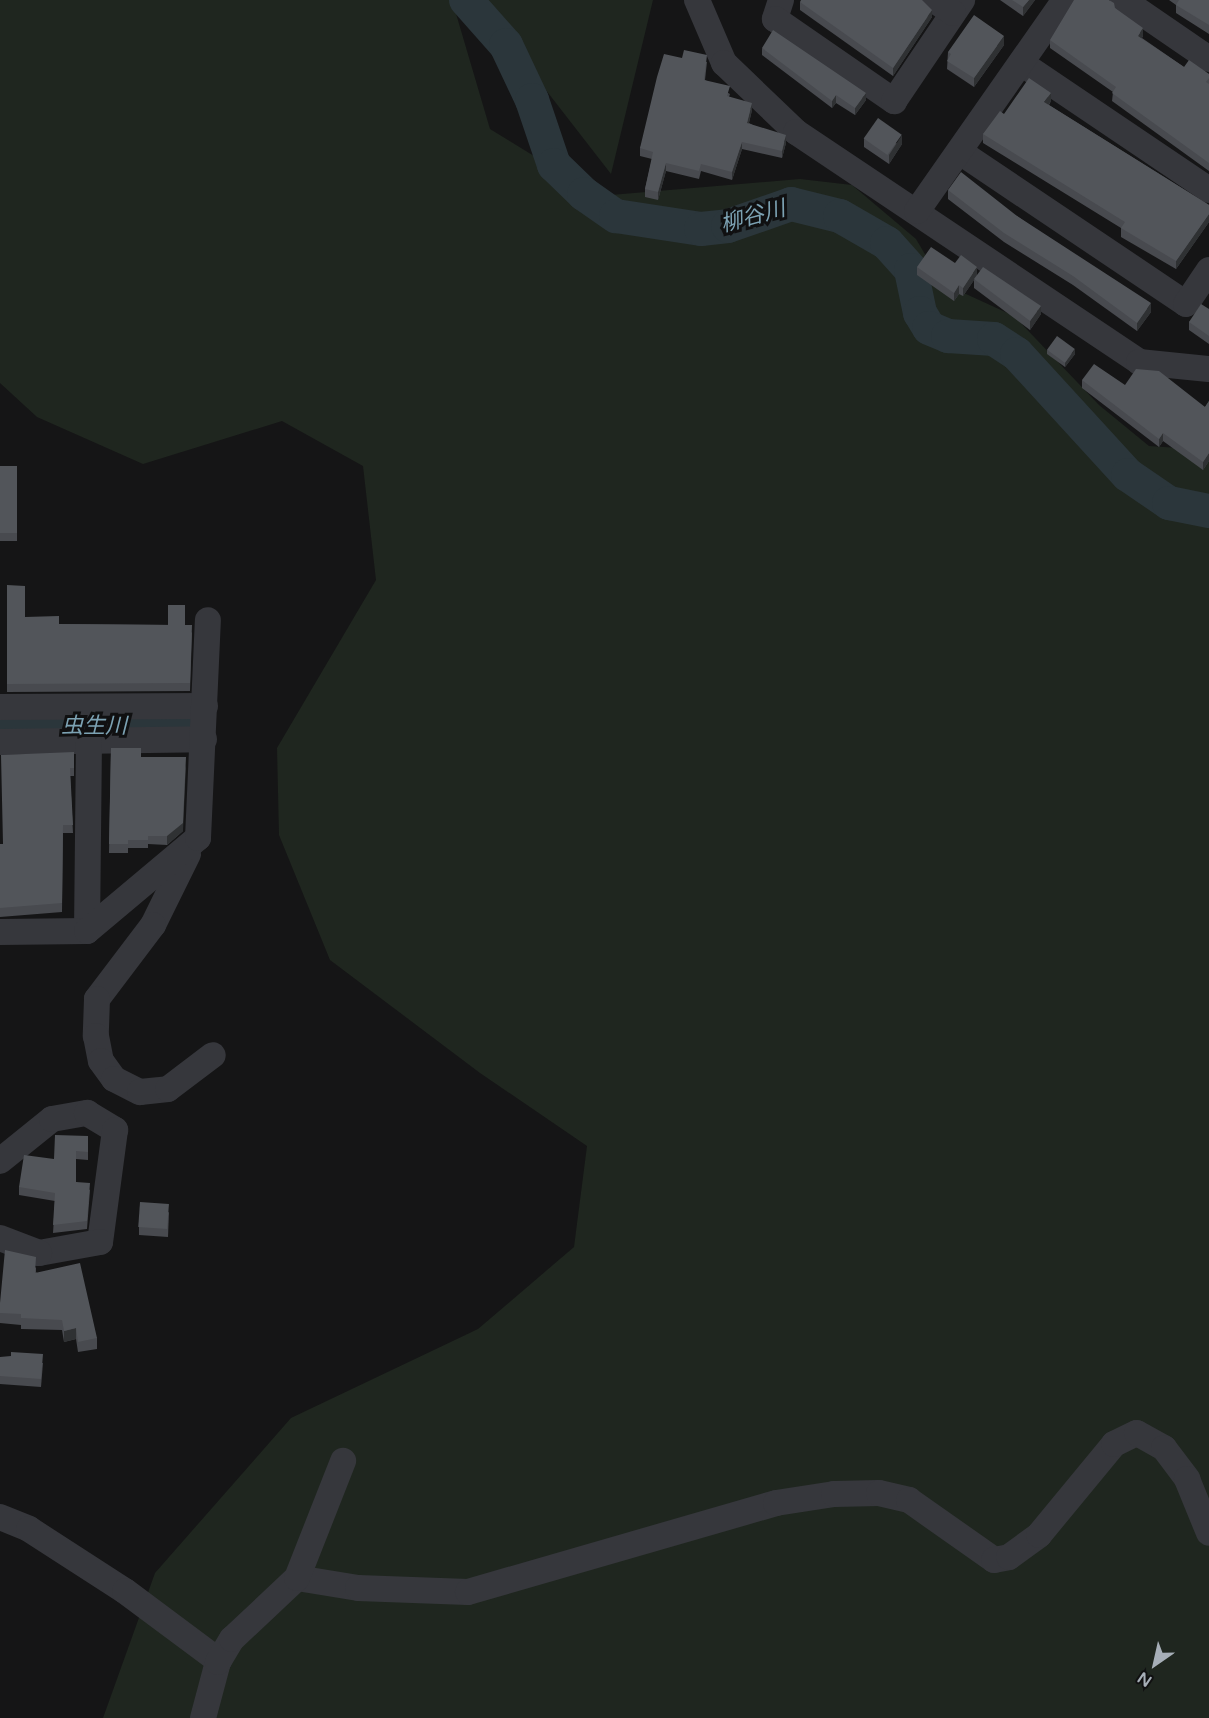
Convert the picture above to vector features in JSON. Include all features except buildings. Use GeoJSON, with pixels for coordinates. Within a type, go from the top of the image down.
{"type":"FeatureCollection","features":[{"type":"Feature","properties":{"kind":"street"},"geometry":{"type":"LineString","coordinates":[[697,0],[724,63],[748,90],[796,132],[1139,362],[1209,369]]}},
{"type":"Feature","properties":{"kind":"street"},"geometry":{"type":"LineString","coordinates":[[781,0],[775,19],[894,101],[949,4]]}},
{"type":"Feature","properties":{"kind":"street"},"geometry":{"type":"LineString","coordinates":[[917,211],[1065,0]]}},
{"type":"Feature","properties":{"kind":"street"},"geometry":{"type":"LineString","coordinates":[[1123,0],[1209,59]]}},
{"type":"Feature","properties":{"kind":"street"},"geometry":{"type":"LineString","coordinates":[[1021,63],[1209,190]]}},
{"type":"Feature","properties":{"kind":"street"},"geometry":{"type":"LineString","coordinates":[[960,152],[1186,304],[1209,270]]}},
{"type":"Feature","properties":{"kind":"street"},"geometry":{"type":"LineString","coordinates":[[208,620],[198,838],[153,925],[97,999],[96,1036],[101,1061],[114,1078],[140,1092],[168,1089],[213,1055]]}},
{"type":"Feature","properties":{"kind":"street"},"geometry":{"type":"LineString","coordinates":[[0,707],[205,706]]}},
{"type":"Feature","properties":{"kind":"street"},"geometry":{"type":"LineString","coordinates":[[0,742],[204,740]]}},
{"type":"Feature","properties":{"kind":"street"},"geometry":{"type":"LineString","coordinates":[[87,931],[89,741]]}},
{"type":"Feature","properties":{"kind":"street"},"geometry":{"type":"LineString","coordinates":[[0,932],[87,931],[198,838]]}},
{"type":"Feature","properties":{"kind":"street"},"geometry":{"type":"LineString","coordinates":[[0,1161],[52,1119],[87,1113],[115,1130],[100,1242],[39,1253],[0,1238]]}},
{"type":"Feature","properties":{"kind":"street"},"geometry":{"type":"LineString","coordinates":[[297,1578],[369,1589],[468,1592],[596,1558],[668,1532],[776,1503],[834,1494],[879,1493],[909,1500],[994,1560],[1009,1557],[1039,1535],[1114,1444],[1137,1433],[1164,1448],[1181,1472],[1209,1533]]}},
{"type":"Feature","properties":{"kind":"street"},"geometry":{"type":"LineString","coordinates":[[203,1718],[219,1661],[232,1639],[297,1578],[343,1461]]}},
{"type":"Feature","properties":{"kind":"street"},"geometry":{"type":"LineString","coordinates":[[0,1517],[29,1529],[125,1591],[219,1661]]}},
{"type":"Feature","properties":{"kind":"shaded area"},"geometry":{"type":"Polygon","coordinates":[[[0,0],[452,0],[490,129],[599,196],[800,179],[852,185],[916,239],[942,283],[1014,316],[1099,405],[1149,446],[1209,450],[1209,1718],[103,1718],[155,1573],[291,1418],[478,1329],[574,1247],[587,1146],[480,1073],[330,960],[279,835],[277,748],[376,580],[363,466],[282,421],[143,464],[37,417],[0,383],[0,0]]]}},
{"type":"Feature","properties":{"kind":"shaded area"},"geometry":{"type":"Polygon","coordinates":[[[476,0],[653,0],[611,174],[476,0]]]}},
{"type":"Feature","properties":{"kind":"waterway","name":"柳谷川"},"geometry":{"type":"LineString","coordinates":[[466,0],[506,45],[532,100],[554,165],[584,194],[616,216],[701,229],[728,226],[791,204],[840,216],[887,243],[911,270],[920,313],[929,328],[948,336],[994,339],[1017,354],[1128,475],[1169,503],[1209,511]]}},
{"type":"Feature","properties":{"kind":"waterway","name":"虫生川"},"geometry":{"type":"LineString","coordinates":[[0,727],[187,726]]}}]}
